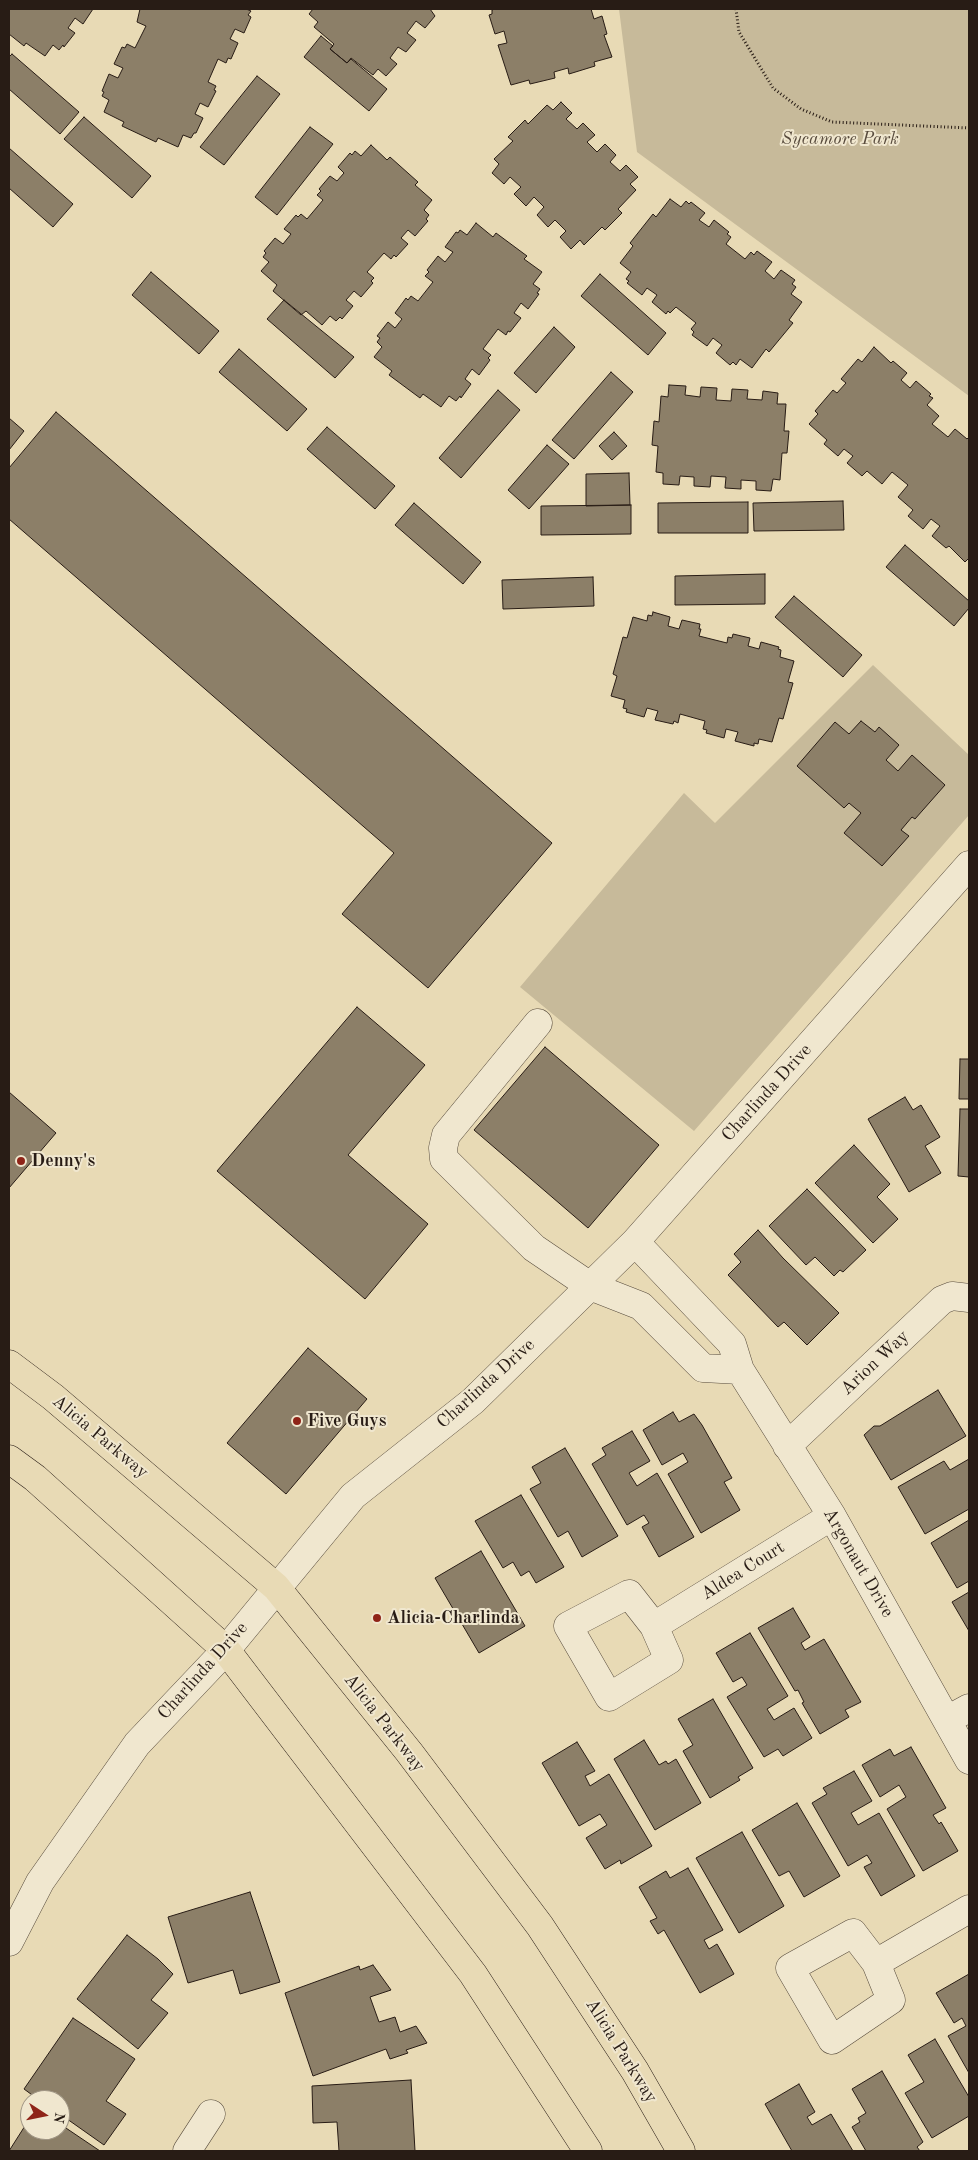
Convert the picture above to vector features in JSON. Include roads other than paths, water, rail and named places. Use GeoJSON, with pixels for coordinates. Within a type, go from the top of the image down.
{"type":"FeatureCollection","features":[{"type":"Feature","properties":{"kind":"main road","name":"Alicia Parkway"},"geometry":{"type":"LineString","coordinates":[[9,1364],[54,1397],[276,1587],[409,1752],[540,1926],[635,2071],[681,2151]]}},
{"type":"Feature","properties":{"kind":"main road"},"geometry":{"type":"LineString","coordinates":[[9,1459],[34,1478],[226,1650],[473,1974],[588,2151]]}},
{"type":"Feature","properties":{"kind":"street","name":"Charlinda Drive"},"geometry":{"type":"LineString","coordinates":[[9,1942],[40,1882],[137,1744],[226,1650],[352,1496],[472,1401],[635,1242],[969,865]]}},
{"type":"Feature","properties":{"kind":"street"},"geometry":{"type":"LineString","coordinates":[[538,1023],[446,1136],[442,1148],[444,1159],[534,1248],[590,1286],[641,1306],[703,1368],[740,1370]]}},
{"type":"Feature","properties":{"kind":"street","name":"Argonaut Drive"},"geometry":{"type":"LineString","coordinates":[[635,1242],[732,1344],[740,1370],[958,1714],[969,1760]]}},
{"type":"Feature","properties":{"kind":"street","name":"Arion Way"},"geometry":{"type":"LineString","coordinates":[[787,1446],[942,1300],[952,1296],[969,1298]]}},
{"type":"Feature","properties":{"kind":"street","name":"Aldea Court"},"geometry":{"type":"LineString","coordinates":[[654,1626],[832,1516]]}},
{"type":"Feature","properties":{"kind":"street"},"geometry":{"type":"LineString","coordinates":[[876,1963],[969,1909]]}},
{"type":"Feature","properties":{"kind":"street"},"geometry":{"type":"LineString","coordinates":[[187,2151],[210,2114]]}},
{"type":"Feature","properties":{"kind":"place","name":"Denny's"},"geometry":{"type":"Point","coordinates":[21,1161]}},
{"type":"Feature","properties":{"kind":"place","name":"Five Guys"},"geometry":{"type":"Point","coordinates":[297,1421]}},
{"type":"Feature","properties":{"kind":"place","name":"Alicia-Charlinda"},"geometry":{"type":"Point","coordinates":[377,1618]}},
{"type":"Feature","properties":{"kind":"park label","name":"Sycamore Park"},"geometry":{"type":"Point","coordinates":[840,139]}}]}
